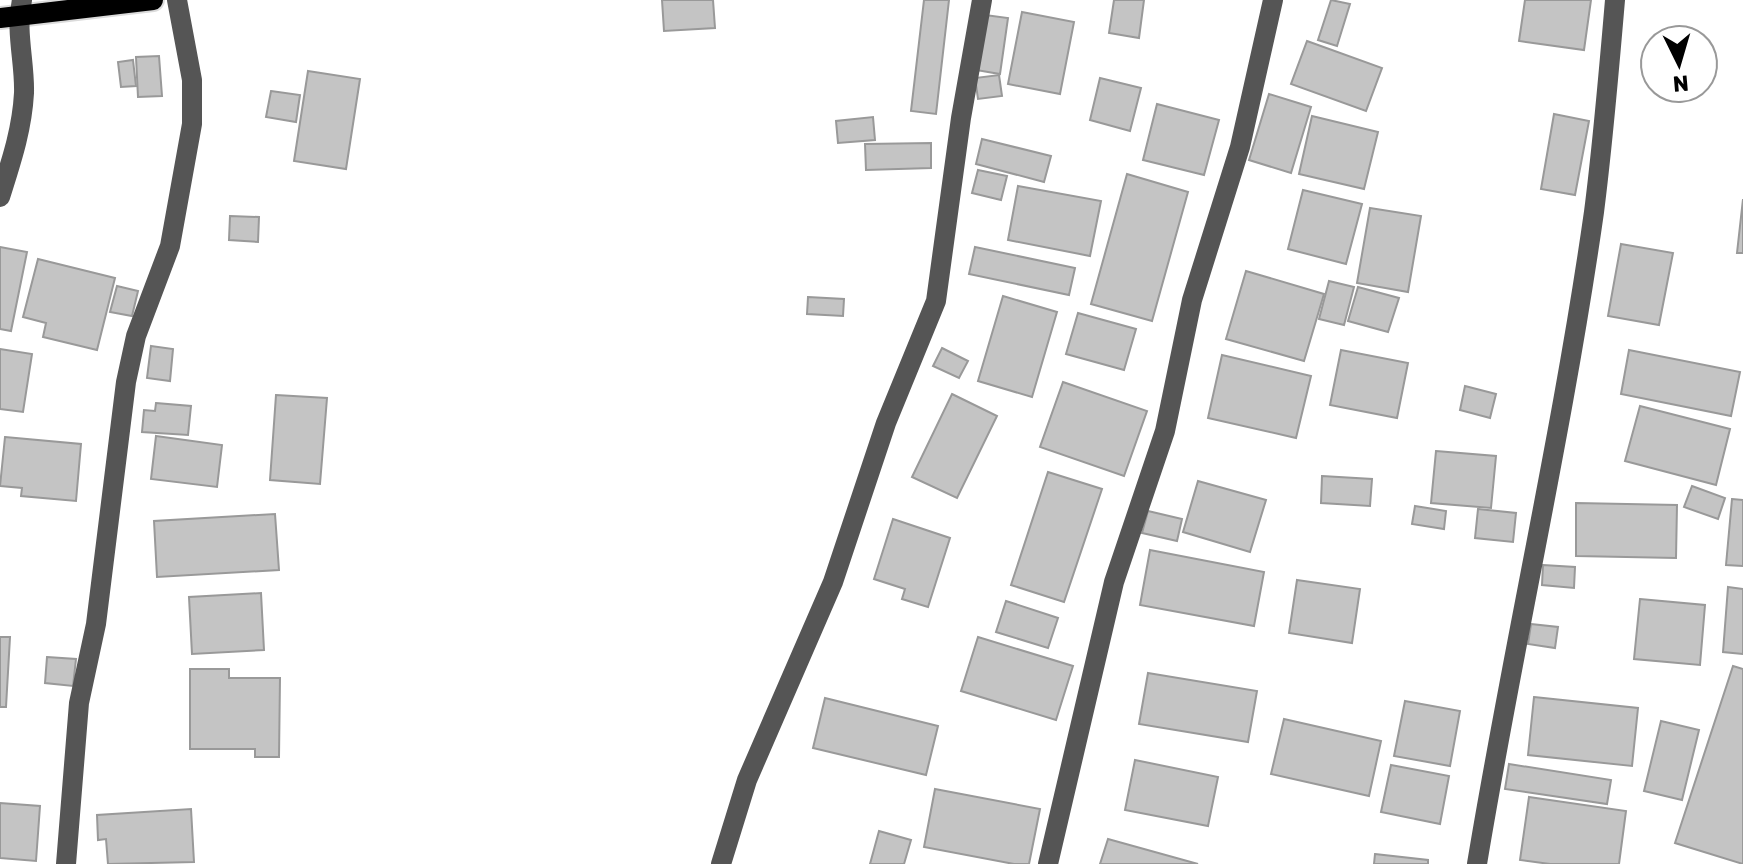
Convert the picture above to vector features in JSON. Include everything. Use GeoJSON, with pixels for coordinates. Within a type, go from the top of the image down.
{"type":"FeatureCollection","features":[{"type":"Feature","properties":{"kind":"main road"},"geometry":{"type":"LineString","coordinates":[[13,11],[153,0]]}},
{"type":"Feature","properties":{"kind":"street"},"geometry":{"type":"LineString","coordinates":[[66,864],[79,703],[96,624],[126,382],[136,336],[170,246],[192,124],[192,80],[177,0]]}},
{"type":"Feature","properties":{"kind":"street"},"geometry":{"type":"LineString","coordinates":[[721,864],[747,780],[833,582],[886,423],[936,301],[961,118],[982,0]]}},
{"type":"Feature","properties":{"kind":"street"},"geometry":{"type":"LineString","coordinates":[[1048,864],[1114,582],[1165,431],[1192,300],[1240,147],[1273,0]]}},
{"type":"Feature","properties":{"kind":"street"},"geometry":{"type":"LineString","coordinates":[[1477,864],[1561,413],[1594,211],[1615,0]]}},
{"type":"Feature","properties":{"kind":"street"},"geometry":{"type":"LineString","coordinates":[[0,197],[19,138],[24,91],[13,11]]}},
{"type":"Feature","properties":{"kind":"building"},"geometry":{"type":"Polygon","coordinates":[[[662,0],[713,0],[715,28],[664,31],[662,0]]]}},
{"type":"Feature","properties":{"kind":"building"},"geometry":{"type":"Polygon","coordinates":[[[924,0],[949,0],[936,114],[911,111],[924,0]]]}},
{"type":"Feature","properties":{"kind":"building"},"geometry":{"type":"Polygon","coordinates":[[[1114,0],[1144,0],[1139,38],[1109,33],[1114,0]]]}},
{"type":"Feature","properties":{"kind":"building"},"geometry":{"type":"Polygon","coordinates":[[[1331,0],[1350,4],[1337,46],[1318,40],[1331,0]]]}},
{"type":"Feature","properties":{"kind":"building"},"geometry":{"type":"Polygon","coordinates":[[[1525,0],[1591,0],[1584,50],[1519,41],[1525,0]]]}},
{"type":"Feature","properties":{"kind":"building"},"geometry":{"type":"Polygon","coordinates":[[[1022,12],[1074,22],[1060,94],[1008,84],[1022,12]]]}},
{"type":"Feature","properties":{"kind":"building"},"geometry":{"type":"Polygon","coordinates":[[[985,15],[1008,18],[1000,74],[976,70],[985,15]]]}},
{"type":"Feature","properties":{"kind":"building"},"geometry":{"type":"Polygon","coordinates":[[[1307,41],[1382,68],[1366,111],[1291,84],[1307,41]]]}},
{"type":"Feature","properties":{"kind":"building"},"geometry":{"type":"Polygon","coordinates":[[[159,56],[162,96],[138,97],[136,57],[159,56]]]}},
{"type":"Feature","properties":{"kind":"building"},"geometry":{"type":"Polygon","coordinates":[[[133,60],[136,86],[121,87],[118,62],[133,60]]]}},
{"type":"Feature","properties":{"kind":"building"},"geometry":{"type":"Polygon","coordinates":[[[308,71],[360,79],[346,169],[294,161],[308,71]]]}},
{"type":"Feature","properties":{"kind":"building"},"geometry":{"type":"Polygon","coordinates":[[[999,75],[1002,96],[978,99],[975,78],[999,75]]]}},
{"type":"Feature","properties":{"kind":"building"},"geometry":{"type":"Polygon","coordinates":[[[1100,78],[1141,88],[1130,131],[1090,120],[1100,78]]]}},
{"type":"Feature","properties":{"kind":"building"},"geometry":{"type":"Polygon","coordinates":[[[271,91],[300,95],[296,122],[266,117],[271,91]]]}},
{"type":"Feature","properties":{"kind":"building"},"geometry":{"type":"Polygon","coordinates":[[[1269,94],[1311,107],[1291,173],[1249,160],[1269,94]]]}},
{"type":"Feature","properties":{"kind":"building"},"geometry":{"type":"Polygon","coordinates":[[[1157,104],[1219,120],[1204,175],[1143,160],[1157,104]]]}},
{"type":"Feature","properties":{"kind":"building"},"geometry":{"type":"Polygon","coordinates":[[[1554,114],[1589,121],[1575,195],[1541,189],[1554,114]]]}},
{"type":"Feature","properties":{"kind":"building"},"geometry":{"type":"Polygon","coordinates":[[[1312,116],[1378,132],[1364,189],[1299,174],[1312,116]]]}},
{"type":"Feature","properties":{"kind":"building"},"geometry":{"type":"Polygon","coordinates":[[[873,117],[875,140],[838,143],[836,121],[873,117]]]}},
{"type":"Feature","properties":{"kind":"building"},"geometry":{"type":"Polygon","coordinates":[[[982,139],[1051,156],[1044,182],[976,164],[982,139]]]}},
{"type":"Feature","properties":{"kind":"building"},"geometry":{"type":"Polygon","coordinates":[[[931,143],[931,168],[866,170],[865,144],[931,143]]]}},
{"type":"Feature","properties":{"kind":"building"},"geometry":{"type":"Polygon","coordinates":[[[978,170],[1007,176],[1001,200],[972,193],[978,170]]]}},
{"type":"Feature","properties":{"kind":"building"},"geometry":{"type":"Polygon","coordinates":[[[1127,174],[1188,192],[1152,321],[1091,304],[1127,174]]]}},
{"type":"Feature","properties":{"kind":"building"},"geometry":{"type":"Polygon","coordinates":[[[1018,186],[1101,201],[1090,256],[1008,240],[1018,186]]]}},
{"type":"Feature","properties":{"kind":"building"},"geometry":{"type":"Polygon","coordinates":[[[1303,190],[1362,204],[1346,264],[1288,249],[1303,190]]]}},
{"type":"Feature","properties":{"kind":"building"},"geometry":{"type":"Polygon","coordinates":[[[1743,199],[1743,253],[1737,253],[1743,199]]]}},
{"type":"Feature","properties":{"kind":"building"},"geometry":{"type":"Polygon","coordinates":[[[1370,208],[1421,216],[1408,292],[1357,283],[1370,208]]]}},
{"type":"Feature","properties":{"kind":"building"},"geometry":{"type":"Polygon","coordinates":[[[230,216],[259,217],[258,242],[229,240],[230,216]]]}},
{"type":"Feature","properties":{"kind":"building"},"geometry":{"type":"Polygon","coordinates":[[[1621,244],[1673,253],[1659,325],[1608,316],[1621,244]]]}},
{"type":"Feature","properties":{"kind":"building"},"geometry":{"type":"Polygon","coordinates":[[[0,247],[27,252],[11,331],[0,329],[0,247]]]}},
{"type":"Feature","properties":{"kind":"building"},"geometry":{"type":"Polygon","coordinates":[[[975,247],[1075,268],[1069,295],[969,274],[975,247]]]}},
{"type":"Feature","properties":{"kind":"building"},"geometry":{"type":"Polygon","coordinates":[[[38,259],[115,278],[97,350],[43,337],[46,323],[23,317],[38,259]]]}},
{"type":"Feature","properties":{"kind":"building"},"geometry":{"type":"Polygon","coordinates":[[[1246,271],[1324,294],[1304,361],[1226,339],[1246,271]]]}},
{"type":"Feature","properties":{"kind":"building"},"geometry":{"type":"Polygon","coordinates":[[[1329,281],[1354,287],[1344,325],[1319,319],[1329,281]]]}},
{"type":"Feature","properties":{"kind":"building"},"geometry":{"type":"Polygon","coordinates":[[[117,286],[138,291],[132,316],[110,312],[117,286]]]}},
{"type":"Feature","properties":{"kind":"building"},"geometry":{"type":"Polygon","coordinates":[[[1358,287],[1399,298],[1388,332],[1348,321],[1358,287]]]}},
{"type":"Feature","properties":{"kind":"building"},"geometry":{"type":"Polygon","coordinates":[[[1003,296],[1057,312],[1032,397],[978,381],[1003,296]]]}},
{"type":"Feature","properties":{"kind":"building"},"geometry":{"type":"Polygon","coordinates":[[[808,297],[844,299],[843,316],[807,314],[808,297]]]}},
{"type":"Feature","properties":{"kind":"building"},"geometry":{"type":"Polygon","coordinates":[[[1078,313],[1136,329],[1124,370],[1066,354],[1078,313]]]}},
{"type":"Feature","properties":{"kind":"building"},"geometry":{"type":"Polygon","coordinates":[[[151,346],[173,349],[170,381],[147,378],[151,346]]]}},
{"type":"Feature","properties":{"kind":"building"},"geometry":{"type":"Polygon","coordinates":[[[942,348],[968,361],[959,378],[933,366],[942,348]]]}},
{"type":"Feature","properties":{"kind":"building"},"geometry":{"type":"Polygon","coordinates":[[[0,349],[32,354],[23,412],[0,409],[0,349]]]}},
{"type":"Feature","properties":{"kind":"building"},"geometry":{"type":"Polygon","coordinates":[[[1341,350],[1408,363],[1397,418],[1330,405],[1341,350]]]}},
{"type":"Feature","properties":{"kind":"building"},"geometry":{"type":"Polygon","coordinates":[[[1629,350],[1740,372],[1731,416],[1621,394],[1629,350]]]}},
{"type":"Feature","properties":{"kind":"building"},"geometry":{"type":"Polygon","coordinates":[[[1222,355],[1311,376],[1296,438],[1208,418],[1222,355]]]}},
{"type":"Feature","properties":{"kind":"building"},"geometry":{"type":"Polygon","coordinates":[[[1063,382],[1147,411],[1124,476],[1040,447],[1063,382]]]}},
{"type":"Feature","properties":{"kind":"building"},"geometry":{"type":"Polygon","coordinates":[[[1465,386],[1496,394],[1490,418],[1460,410],[1465,386]]]}},
{"type":"Feature","properties":{"kind":"building"},"geometry":{"type":"Polygon","coordinates":[[[952,394],[997,416],[957,498],[912,477],[952,394]]]}},
{"type":"Feature","properties":{"kind":"building"},"geometry":{"type":"Polygon","coordinates":[[[276,395],[327,398],[320,484],[270,480],[276,395]]]}},
{"type":"Feature","properties":{"kind":"building"},"geometry":{"type":"Polygon","coordinates":[[[156,403],[191,406],[188,435],[142,432],[144,410],[155,411],[156,403]]]}},
{"type":"Feature","properties":{"kind":"building"},"geometry":{"type":"Polygon","coordinates":[[[1640,406],[1730,429],[1716,485],[1625,461],[1640,406]]]}},
{"type":"Feature","properties":{"kind":"building"},"geometry":{"type":"Polygon","coordinates":[[[156,436],[222,445],[217,487],[151,479],[156,436]]]}},
{"type":"Feature","properties":{"kind":"building"},"geometry":{"type":"Polygon","coordinates":[[[5,437],[81,444],[76,501],[21,496],[22,488],[0,486],[5,437]]]}},
{"type":"Feature","properties":{"kind":"building"},"geometry":{"type":"Polygon","coordinates":[[[1436,451],[1496,456],[1491,508],[1431,503],[1436,451]]]}},
{"type":"Feature","properties":{"kind":"building"},"geometry":{"type":"Polygon","coordinates":[[[1048,472],[1102,489],[1064,602],[1011,585],[1048,472]]]}},
{"type":"Feature","properties":{"kind":"building"},"geometry":{"type":"Polygon","coordinates":[[[1322,476],[1372,479],[1370,506],[1321,503],[1322,476]]]}},
{"type":"Feature","properties":{"kind":"building"},"geometry":{"type":"Polygon","coordinates":[[[1198,481],[1266,500],[1250,552],[1183,532],[1198,481]]]}},
{"type":"Feature","properties":{"kind":"building"},"geometry":{"type":"Polygon","coordinates":[[[1692,486],[1725,498],[1718,519],[1684,507],[1692,486]]]}},
{"type":"Feature","properties":{"kind":"building"},"geometry":{"type":"Polygon","coordinates":[[[1732,499],[1743,500],[1743,566],[1726,565],[1732,499]]]}},
{"type":"Feature","properties":{"kind":"building"},"geometry":{"type":"Polygon","coordinates":[[[1576,503],[1677,505],[1676,558],[1576,556],[1576,503]]]}},
{"type":"Feature","properties":{"kind":"building"},"geometry":{"type":"Polygon","coordinates":[[[1415,506],[1446,511],[1444,529],[1412,524],[1415,506]]]}},
{"type":"Feature","properties":{"kind":"building"},"geometry":{"type":"Polygon","coordinates":[[[1478,509],[1516,513],[1513,542],[1475,538],[1478,509]]]}},
{"type":"Feature","properties":{"kind":"building"},"geometry":{"type":"Polygon","coordinates":[[[1148,511],[1182,519],[1177,541],[1142,533],[1148,511]]]}},
{"type":"Feature","properties":{"kind":"building"},"geometry":{"type":"Polygon","coordinates":[[[275,514],[279,570],[157,577],[154,521],[275,514]]]}},
{"type":"Feature","properties":{"kind":"building"},"geometry":{"type":"Polygon","coordinates":[[[893,519],[950,538],[928,607],[902,599],[905,589],[874,579],[893,519]]]}},
{"type":"Feature","properties":{"kind":"building"},"geometry":{"type":"Polygon","coordinates":[[[1150,550],[1264,572],[1254,626],[1140,605],[1150,550]]]}},
{"type":"Feature","properties":{"kind":"building"},"geometry":{"type":"Polygon","coordinates":[[[1543,565],[1575,567],[1574,588],[1542,585],[1543,565]]]}},
{"type":"Feature","properties":{"kind":"building"},"geometry":{"type":"Polygon","coordinates":[[[1297,580],[1360,589],[1352,643],[1289,633],[1297,580]]]}},
{"type":"Feature","properties":{"kind":"building"},"geometry":{"type":"Polygon","coordinates":[[[1728,587],[1743,589],[1743,654],[1723,652],[1728,587]]]}},
{"type":"Feature","properties":{"kind":"building"},"geometry":{"type":"Polygon","coordinates":[[[261,593],[264,650],[192,654],[189,597],[261,593]]]}},
{"type":"Feature","properties":{"kind":"building"},"geometry":{"type":"Polygon","coordinates":[[[1640,599],[1705,605],[1700,665],[1634,659],[1640,599]]]}},
{"type":"Feature","properties":{"kind":"building"},"geometry":{"type":"Polygon","coordinates":[[[1006,601],[1058,618],[1048,648],[996,632],[1006,601]]]}},
{"type":"Feature","properties":{"kind":"building"},"geometry":{"type":"Polygon","coordinates":[[[1531,624],[1558,627],[1555,648],[1528,644],[1531,624]]]}},
{"type":"Feature","properties":{"kind":"building"},"geometry":{"type":"Polygon","coordinates":[[[0,637],[10,637],[6,707],[0,707],[0,637]]]}},
{"type":"Feature","properties":{"kind":"building"},"geometry":{"type":"Polygon","coordinates":[[[978,637],[1073,666],[1056,720],[961,691],[978,637]]]}},
{"type":"Feature","properties":{"kind":"building"},"geometry":{"type":"Polygon","coordinates":[[[47,657],[76,659],[73,686],[45,683],[47,657]]]}},
{"type":"Feature","properties":{"kind":"building"},"geometry":{"type":"Polygon","coordinates":[[[1733,666],[1743,669],[1743,864],[1675,843],[1733,666]]]}},
{"type":"Feature","properties":{"kind":"building"},"geometry":{"type":"Polygon","coordinates":[[[190,669],[229,669],[229,678],[280,678],[279,757],[255,757],[255,749],[190,749],[190,669]]]}},
{"type":"Feature","properties":{"kind":"building"},"geometry":{"type":"Polygon","coordinates":[[[1148,673],[1257,691],[1248,742],[1139,724],[1148,673]]]}},
{"type":"Feature","properties":{"kind":"building"},"geometry":{"type":"Polygon","coordinates":[[[1534,697],[1638,708],[1632,766],[1528,755],[1534,697]]]}},
{"type":"Feature","properties":{"kind":"building"},"geometry":{"type":"Polygon","coordinates":[[[825,698],[938,726],[926,775],[813,748],[825,698]]]}},
{"type":"Feature","properties":{"kind":"building"},"geometry":{"type":"Polygon","coordinates":[[[1405,701],[1460,711],[1450,766],[1394,756],[1405,701]]]}},
{"type":"Feature","properties":{"kind":"building"},"geometry":{"type":"Polygon","coordinates":[[[1284,719],[1381,741],[1369,796],[1271,774],[1284,719]]]}},
{"type":"Feature","properties":{"kind":"building"},"geometry":{"type":"Polygon","coordinates":[[[1661,721],[1699,730],[1682,800],[1644,791],[1661,721]]]}},
{"type":"Feature","properties":{"kind":"building"},"geometry":{"type":"Polygon","coordinates":[[[1135,760],[1218,777],[1208,826],[1125,810],[1135,760]]]}},
{"type":"Feature","properties":{"kind":"building"},"geometry":{"type":"Polygon","coordinates":[[[1509,764],[1611,780],[1607,804],[1505,789],[1509,764]]]}},
{"type":"Feature","properties":{"kind":"building"},"geometry":{"type":"Polygon","coordinates":[[[1391,765],[1449,776],[1440,824],[1381,812],[1391,765]]]}},
{"type":"Feature","properties":{"kind":"building"},"geometry":{"type":"Polygon","coordinates":[[[935,789],[1040,809],[1029,864],[924,847],[935,789]]]}},
{"type":"Feature","properties":{"kind":"building"},"geometry":{"type":"Polygon","coordinates":[[[1529,797],[1626,811],[1619,864],[1550,864],[1520,860],[1529,797]]]}},
{"type":"Feature","properties":{"kind":"building"},"geometry":{"type":"Polygon","coordinates":[[[0,803],[40,806],[36,861],[0,858],[0,803]]]}},
{"type":"Feature","properties":{"kind":"building"},"geometry":{"type":"Polygon","coordinates":[[[191,809],[194,862],[108,864],[106,839],[98,840],[97,815],[191,809]]]}},
{"type":"Feature","properties":{"kind":"building"},"geometry":{"type":"Polygon","coordinates":[[[879,831],[911,840],[904,864],[870,864],[879,831]]]}},
{"type":"Feature","properties":{"kind":"building"},"geometry":{"type":"Polygon","coordinates":[[[1108,839],[1198,864],[1100,864],[1108,839]]]}},
{"type":"Feature","properties":{"kind":"building"},"geometry":{"type":"Polygon","coordinates":[[[1375,854],[1428,860],[1428,864],[1374,864],[1375,854]]]}}]}
